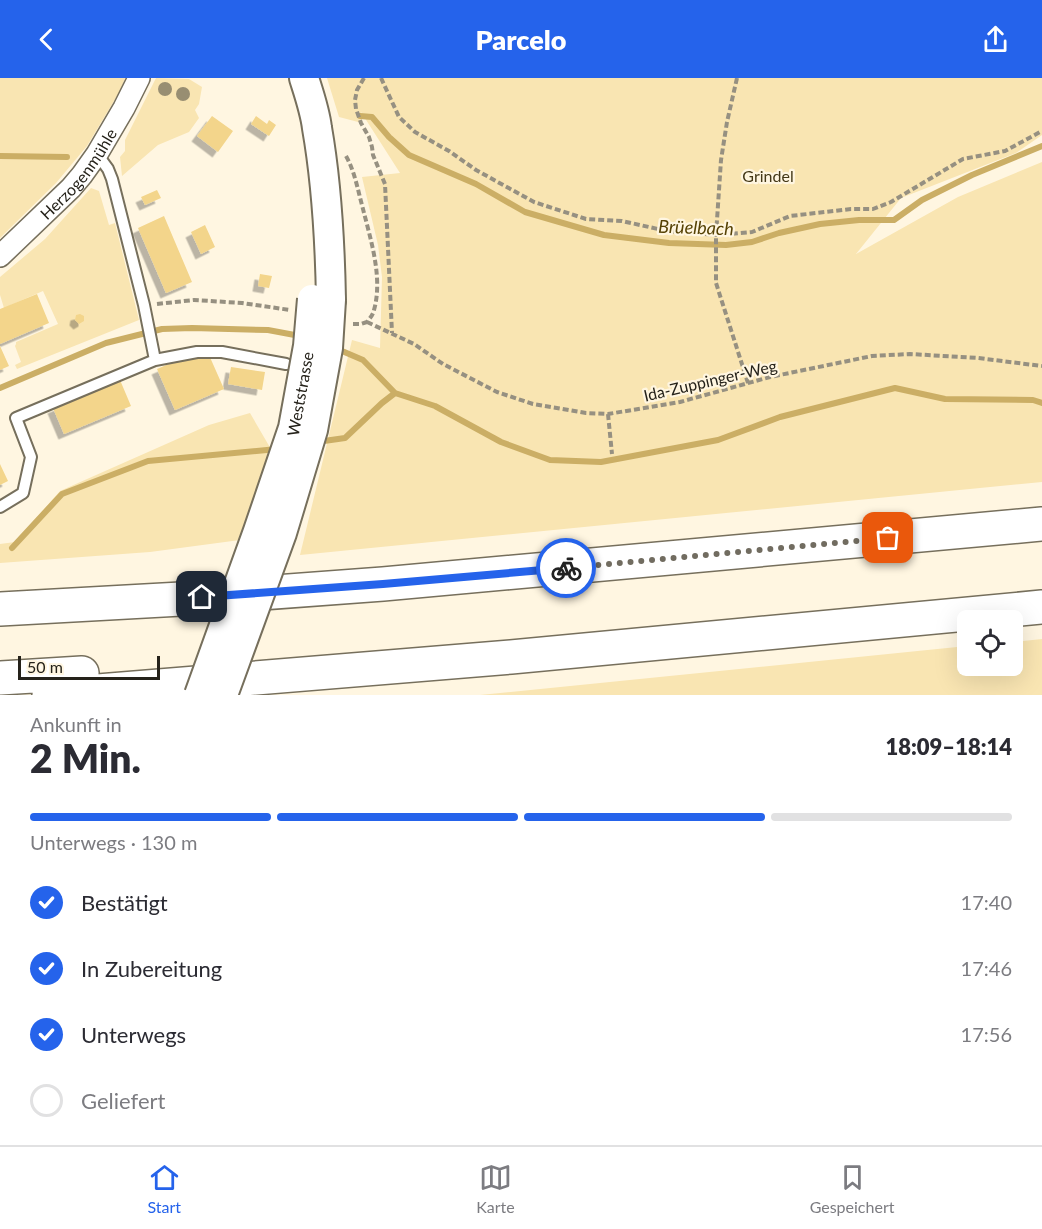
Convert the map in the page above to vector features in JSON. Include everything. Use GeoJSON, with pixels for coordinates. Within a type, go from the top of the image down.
{"type":"FeatureCollection","features":[{"type":"Feature","properties":{"kind":"highway"},"geometry":{"type":"LineString","coordinates":[[0,609],[182,599],[394,583],[1042,524]]}},
{"type":"Feature","properties":{"kind":"highway"},"geometry":{"type":"LineString","coordinates":[[0,630],[384,606],[1042,545]]}},
{"type":"Feature","properties":{"kind":"highway"},"geometry":{"type":"LineString","coordinates":[[49,695],[534,655],[1042,607]]}},
{"type":"Feature","properties":{"kind":"highway"},"geometry":{"type":"LineString","coordinates":[[0,678],[171,668],[304,674]]}},
{"type":"Feature","properties":{"kind":"highway"},"geometry":{"type":"LineString","coordinates":[[178,695],[250,679]]}},
{"type":"Feature","properties":{"kind":"main road","name":"Weststrasse"},"geometry":{"type":"LineString","coordinates":[[223,695],[282,533],[313,430],[328,348],[319,308],[309,184],[301,132],[287,78]]}},
{"type":"Feature","properties":{"kind":"main road","name":"Weststrasse"},"geometry":{"type":"LineString","coordinates":[[199,695],[293,428],[330,246],[325,180],[317,125],[304,78]]}},
{"type":"Feature","properties":{"kind":"street","name":"Herzogenmühle"},"geometry":{"type":"LineString","coordinates":[[0,256],[71,188],[97,154],[140,78]]}},
{"type":"Feature","properties":{"kind":"lane"},"geometry":{"type":"LineString","coordinates":[[97,154],[112,179],[155,358]]}},
{"type":"Feature","properties":{"kind":"lane"},"geometry":{"type":"LineString","coordinates":[[0,507],[22,493],[31,458],[16,418],[155,358],[197,352],[222,352],[286,364]]}},
{"type":"Feature","properties":{"kind":"path"},"geometry":{"type":"LineString","coordinates":[[364,78],[357,90],[355,100],[361,123],[369,137],[373,155],[386,184],[392,333]]}},
{"type":"Feature","properties":{"kind":"path"},"geometry":{"type":"LineString","coordinates":[[381,78],[399,117],[415,132],[449,151],[476,170],[534,202],[586,219],[622,221],[667,231],[716,236],[752,232],[790,216],[851,209],[873,209],[891,202],[963,159],[1005,151],[1042,132]]}},
{"type":"Feature","properties":{"kind":"path"},"geometry":{"type":"LineString","coordinates":[[737,78],[721,160],[716,236],[716,282],[748,383]]}},
{"type":"Feature","properties":{"kind":"path"},"geometry":{"type":"LineString","coordinates":[[145,310],[194,300],[319,308],[361,324],[367,322],[373,314],[376,303],[377,276],[372,243],[353,168],[337,140],[317,125]]}},
{"type":"Feature","properties":{"kind":"path","name":"Ida-Zuppinger-Weg"},"geometry":{"type":"LineString","coordinates":[[367,322],[414,344],[443,364],[497,392],[532,404],[586,413],[608,414],[680,402],[770,377],[872,356],[910,354],[978,358],[1042,366]]}},
{"type":"Feature","properties":{"kind":"path"},"geometry":{"type":"LineString","coordinates":[[608,414],[612,454]]}},
{"type":"Feature","properties":{"kind":"green space"},"geometry":{"type":"Polygon","coordinates":[[[0,78],[125,78],[120,91],[87,146],[56,183],[0,238],[0,78]]]}},
{"type":"Feature","properties":{"kind":"green space"},"geometry":{"type":"Polygon","coordinates":[[[156,78],[189,79],[202,87],[199,104],[195,110],[199,118],[189,132],[158,145],[122,176],[120,157],[125,151],[125,140],[156,78]]]}},
{"type":"Feature","properties":{"kind":"green space","name":"Grindel"},"geometry":{"type":"Polygon","coordinates":[[[327,78],[1042,78],[1042,135],[1016,153],[901,198],[856,254],[958,197],[1042,162],[1042,482],[300,555],[352,340],[380,348],[382,277],[378,245],[362,177],[400,173],[361,112],[362,123],[339,117],[327,78]]]}},
{"type":"Feature","properties":{"kind":"green space"},"geometry":{"type":"Polygon","coordinates":[[[91,188],[99,191],[109,225],[115,223],[139,320],[17,369],[15,365],[21,362],[15,346],[16,342],[58,324],[43,291],[4,308],[0,295],[0,277],[45,239],[91,188]]]}},
{"type":"Feature","properties":{"kind":"green space"},"geometry":{"type":"Polygon","coordinates":[[[250,413],[275,456],[240,540],[150,552],[0,563],[0,544],[15,542],[60,491],[209,425],[250,413]]]}},
{"type":"Feature","properties":{"kind":"green space"},"geometry":{"type":"Polygon","coordinates":[[[1042,639],[1042,695],[480,695],[957,647],[957,676],[1023,676],[1023,641],[1042,639]]]}},
{"type":"Feature","properties":{"kind":"building"},"geometry":{"type":"Polygon","coordinates":[[[212,116],[233,131],[218,152],[197,136],[212,116]]]}},
{"type":"Feature","properties":{"kind":"building"},"geometry":{"type":"Polygon","coordinates":[[[256,116],[267,124],[269,120],[276,125],[269,136],[251,124],[256,116]]]}},
{"type":"Feature","properties":{"kind":"building"},"geometry":{"type":"Polygon","coordinates":[[[157,190],[161,198],[145,205],[141,197],[157,190]]]}},
{"type":"Feature","properties":{"kind":"building"},"geometry":{"type":"Polygon","coordinates":[[[164,216],[192,282],[166,293],[138,228],[164,216]]]}},
{"type":"Feature","properties":{"kind":"building"},"geometry":{"type":"Polygon","coordinates":[[[205,225],[215,247],[201,254],[191,232],[205,225]]]}},
{"type":"Feature","properties":{"kind":"building"},"geometry":{"type":"Polygon","coordinates":[[[260,274],[272,276],[269,288],[258,286],[260,274]]]}},
{"type":"Feature","properties":{"kind":"building"},"geometry":{"type":"Polygon","coordinates":[[[37,294],[49,323],[0,344],[0,309],[37,294]]]}},
{"type":"Feature","properties":{"kind":"building"},"geometry":{"type":"Polygon","coordinates":[[[76,315],[84,316],[84,321],[79,324],[75,320],[76,315]]]}},
{"type":"Feature","properties":{"kind":"building"},"geometry":{"type":"Polygon","coordinates":[[[0,346],[9,366],[0,370],[0,346]]]}},
{"type":"Feature","properties":{"kind":"building"},"geometry":{"type":"Polygon","coordinates":[[[192,354],[209,355],[224,389],[175,410],[157,369],[192,354]]]}},
{"type":"Feature","properties":{"kind":"building"},"geometry":{"type":"Polygon","coordinates":[[[231,367],[265,372],[262,390],[228,384],[231,367]]]}},
{"type":"Feature","properties":{"kind":"building"},"geometry":{"type":"Polygon","coordinates":[[[120,380],[131,406],[64,434],[53,408],[120,380]]]}},
{"type":"Feature","properties":{"kind":"building"},"geometry":{"type":"Polygon","coordinates":[[[0,464],[8,481],[0,485],[0,464]]]}},
{"type":"Feature","properties":{"kind":"waterway","name":"Brüelbach"},"geometry":{"type":"LineString","coordinates":[[360,116],[372,117],[409,155],[476,184],[525,212],[604,235],[669,243],[726,245],[752,242],[820,224],[859,220],[894,220],[922,200],[972,175],[1042,146]]}},
{"type":"Feature","properties":{"kind":"waterway","name":"Brüelbach"},"geometry":{"type":"LineString","coordinates":[[0,156],[67,157]]}},
{"type":"Feature","properties":{"kind":"waterway"},"geometry":{"type":"LineString","coordinates":[[0,388],[106,343],[162,329],[268,330],[300,336]]}},
{"type":"Feature","properties":{"kind":"waterway"},"geometry":{"type":"LineString","coordinates":[[335,348],[363,360],[395,393],[435,406],[501,442],[550,460],[601,462],[718,440],[780,417],[895,388],[945,399],[1033,400],[1042,403]]}},
{"type":"Feature","properties":{"kind":"waterway"},"geometry":{"type":"LineString","coordinates":[[317,442],[345,438],[395,393]]}},
{"type":"Feature","properties":{"kind":"waterway"},"geometry":{"type":"LineString","coordinates":[[12,548],[62,494],[148,461],[277,449]]}},
{"type":"Feature","properties":{"kind":"way so far"},"geometry":{"type":"LineString","coordinates":[[566,568],[888,538]]}},
{"type":"Feature","properties":{"kind":"route"},"geometry":{"type":"LineString","coordinates":[[202,597],[566,568]]}}]}
